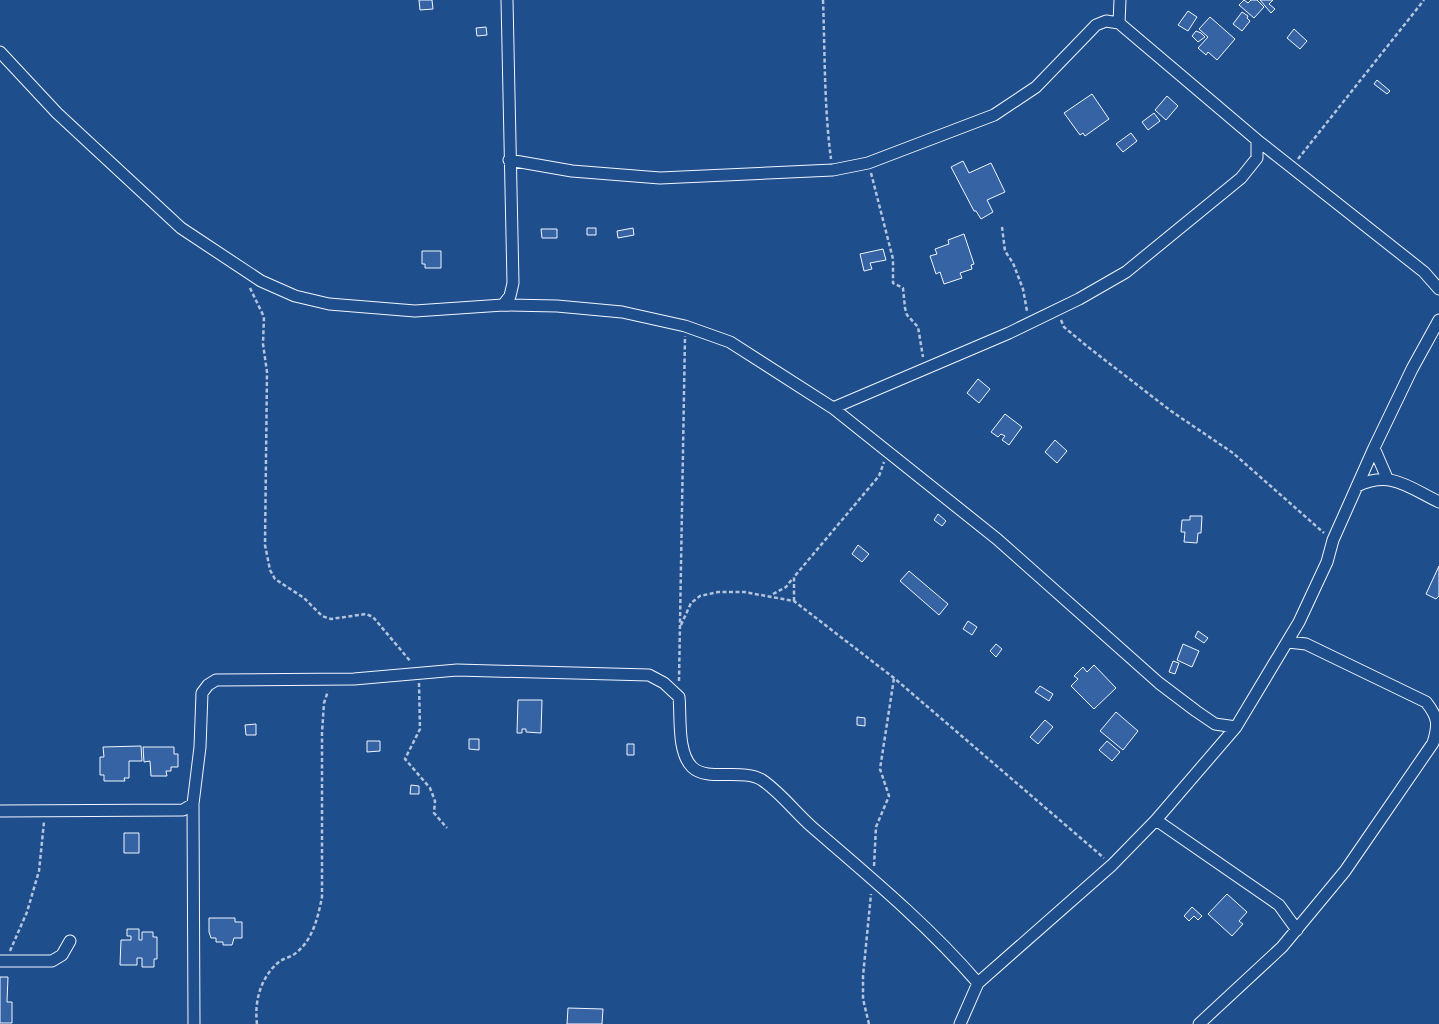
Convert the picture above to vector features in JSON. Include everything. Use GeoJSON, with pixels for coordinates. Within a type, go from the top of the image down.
{"type":"FeatureCollection","features":[{"type":"Feature","properties":{"kind":"street"},"geometry":{"type":"LineString","coordinates":[[502,305],[510,296],[513,283],[507,0]]}},
{"type":"Feature","properties":{"kind":"street"},"geometry":{"type":"LineString","coordinates":[[1119,23],[1120,0]]}},
{"type":"Feature","properties":{"kind":"street"},"geometry":{"type":"LineString","coordinates":[[509,160],[572,171],[660,178],[833,170],[868,163],[994,115],[1036,87],[1096,25],[1106,21],[1119,23],[1258,140],[1424,272],[1439,289]]}},
{"type":"Feature","properties":{"kind":"street"},"geometry":{"type":"LineString","coordinates":[[0,52],[57,113],[181,228],[261,281],[295,296],[328,304],[415,311],[502,305],[557,306],[622,312],[685,326],[730,342],[833,408],[998,539],[1159,683],[1215,724],[1236,727]]}},
{"type":"Feature","properties":{"kind":"street"},"geometry":{"type":"LineString","coordinates":[[833,408],[1031,322],[1126,272],[1242,178],[1257,158],[1258,140]]}},
{"type":"Feature","properties":{"kind":"street"},"geometry":{"type":"LineString","coordinates":[[1257,158],[1279,156]]}},
{"type":"Feature","properties":{"kind":"street"},"geometry":{"type":"LineString","coordinates":[[960,1024],[978,983],[1112,864],[1156,820],[1221,747],[1236,727],[1288,642],[1298,622],[1327,562],[1332,540],[1374,448],[1412,369],[1439,320]]}},
{"type":"Feature","properties":{"kind":"street"},"geometry":{"type":"LineString","coordinates":[[1374,448],[1386,478]]}},
{"type":"Feature","properties":{"kind":"street"},"geometry":{"type":"LineString","coordinates":[[1357,486],[1373,479],[1386,478],[1439,502]]}},
{"type":"Feature","properties":{"kind":"street"},"geometry":{"type":"LineString","coordinates":[[1298,622],[1306,644]]}},
{"type":"Feature","properties":{"kind":"street"},"geometry":{"type":"LineString","coordinates":[[1199,1024],[1282,947],[1346,871],[1433,743],[1438,728],[1434,712],[1426,702],[1306,644],[1288,642]]}},
{"type":"Feature","properties":{"kind":"street"},"geometry":{"type":"LineString","coordinates":[[194,1024],[193,804],[200,747],[202,693],[208,685],[216,680],[229,678],[395,676],[457,670],[649,675],[664,683],[679,697],[681,746],[687,762],[694,769],[706,773],[751,776],[762,780],[794,812],[872,878],[950,950],[978,983]]}},
{"type":"Feature","properties":{"kind":"street"},"geometry":{"type":"LineString","coordinates":[[1215,724],[1221,747]]}},
{"type":"Feature","properties":{"kind":"street"},"geometry":{"type":"LineString","coordinates":[[0,811],[166,811],[183,810],[193,804]]}},
{"type":"Feature","properties":{"kind":"street"},"geometry":{"type":"LineString","coordinates":[[1156,820],[1279,905],[1297,930]]}},
{"type":"Feature","properties":{"kind":"street"},"geometry":{"type":"LineString","coordinates":[[2,961],[52,961],[62,955],[70,941]]}},
{"type":"Feature","properties":{"kind":"path"},"geometry":{"type":"LineString","coordinates":[[823,0],[826,118],[833,170]]}},
{"type":"Feature","properties":{"kind":"path"},"geometry":{"type":"LineString","coordinates":[[1292,166],[1424,0]]}},
{"type":"Feature","properties":{"kind":"path"},"geometry":{"type":"LineString","coordinates":[[868,163],[894,259],[893,283],[903,288],[907,315],[916,322],[925,369]]}},
{"type":"Feature","properties":{"kind":"path"},"geometry":{"type":"LineString","coordinates":[[1002,227],[1005,251],[1013,263],[1031,322]]}},
{"type":"Feature","properties":{"kind":"path"},"geometry":{"type":"LineString","coordinates":[[238,266],[264,317],[263,344],[267,372],[265,545],[270,570],[275,579],[298,593],[322,616],[331,619],[366,614],[373,617],[421,672],[418,694],[420,730],[405,759],[430,788],[435,801],[434,814],[447,828]]}},
{"type":"Feature","properties":{"kind":"path"},"geometry":{"type":"LineString","coordinates":[[1059,307],[1061,320],[1068,331],[1171,411],[1233,452],[1332,540]]}},
{"type":"Feature","properties":{"kind":"path"},"geometry":{"type":"LineString","coordinates":[[679,697],[685,326]]}},
{"type":"Feature","properties":{"kind":"path"},"geometry":{"type":"LineString","coordinates":[[771,595],[786,587],[880,476],[884,466],[884,450]]}},
{"type":"Feature","properties":{"kind":"path"},"geometry":{"type":"LineString","coordinates":[[794,577],[794,601]]}},
{"type":"Feature","properties":{"kind":"path"},"geometry":{"type":"LineString","coordinates":[[681,625],[691,603],[700,596],[718,592],[771,595],[794,601],[894,678],[1112,864]]}},
{"type":"Feature","properties":{"kind":"path"},"geometry":{"type":"LineString","coordinates":[[257,1024],[258,994],[266,976],[280,962],[296,953],[307,941],[317,921],[322,897],[320,793],[324,703],[335,678]]}},
{"type":"Feature","properties":{"kind":"path"},"geometry":{"type":"LineString","coordinates":[[869,1024],[863,999],[863,976],[876,827],[889,796],[880,769],[894,678]]}},
{"type":"Feature","properties":{"kind":"path"},"geometry":{"type":"LineString","coordinates":[[2,961],[27,912],[39,871],[47,811]]}},
{"type":"Feature","properties":{"kind":"building"},"geometry":{"type":"Polygon","coordinates":[[[419,0],[432,0],[433,9],[420,10],[419,0]]]}},
{"type":"Feature","properties":{"kind":"building"},"geometry":{"type":"Polygon","coordinates":[[[1244,0],[1248,3],[1251,0],[1257,0],[1264,7],[1254,18],[1239,5],[1244,0]]]}},
{"type":"Feature","properties":{"kind":"building"},"geometry":{"type":"Polygon","coordinates":[[[1260,0],[1273,0],[1269,4],[1275,9],[1271,13],[1260,0]]]}},
{"type":"Feature","properties":{"kind":"building"},"geometry":{"type":"Polygon","coordinates":[[[1188,11],[1197,17],[1188,31],[1178,25],[1188,11]]]}},
{"type":"Feature","properties":{"kind":"building"},"geometry":{"type":"Polygon","coordinates":[[[1242,12],[1248,16],[1247,18],[1250,21],[1242,31],[1233,24],[1242,12]]]}},
{"type":"Feature","properties":{"kind":"building"},"geometry":{"type":"Polygon","coordinates":[[[1210,17],[1235,39],[1217,60],[1208,52],[1206,55],[1198,48],[1208,37],[1199,29],[1210,17]]]}},
{"type":"Feature","properties":{"kind":"building"},"geometry":{"type":"Polygon","coordinates":[[[486,27],[487,35],[477,36],[476,28],[486,27]]]}},
{"type":"Feature","properties":{"kind":"building"},"geometry":{"type":"Polygon","coordinates":[[[1294,29],[1307,41],[1300,49],[1287,38],[1294,29]]]}},
{"type":"Feature","properties":{"kind":"building"},"geometry":{"type":"Polygon","coordinates":[[[1196,31],[1205,37],[1198,42],[1192,36],[1196,31]]]}},
{"type":"Feature","properties":{"kind":"building"},"geometry":{"type":"Polygon","coordinates":[[[1377,80],[1390,91],[1387,94],[1374,84],[1377,80]]]}},
{"type":"Feature","properties":{"kind":"building"},"geometry":{"type":"Polygon","coordinates":[[[1092,94],[1109,119],[1085,136],[1083,133],[1080,135],[1064,113],[1092,94]]]}},
{"type":"Feature","properties":{"kind":"building"},"geometry":{"type":"Polygon","coordinates":[[[1167,96],[1178,106],[1166,120],[1155,110],[1167,96]]]}},
{"type":"Feature","properties":{"kind":"building"},"geometry":{"type":"Polygon","coordinates":[[[1154,113],[1160,121],[1148,130],[1142,122],[1154,113]]]}},
{"type":"Feature","properties":{"kind":"building"},"geometry":{"type":"Polygon","coordinates":[[[1131,133],[1137,141],[1123,152],[1116,144],[1131,133]]]}},
{"type":"Feature","properties":{"kind":"building"},"geometry":{"type":"Polygon","coordinates":[[[963,161],[969,173],[991,163],[1005,192],[987,200],[993,212],[981,219],[976,211],[974,211],[951,167],[963,161]]]}},
{"type":"Feature","properties":{"kind":"building"},"geometry":{"type":"Polygon","coordinates":[[[587,228],[596,228],[596,235],[587,235],[587,228]]]}},
{"type":"Feature","properties":{"kind":"building"},"geometry":{"type":"Polygon","coordinates":[[[633,228],[634,235],[618,238],[617,231],[633,228]]]}},
{"type":"Feature","properties":{"kind":"building"},"geometry":{"type":"Polygon","coordinates":[[[541,229],[557,229],[557,238],[542,238],[541,229]]]}},
{"type":"Feature","properties":{"kind":"building"},"geometry":{"type":"Polygon","coordinates":[[[964,234],[974,264],[971,265],[972,269],[960,273],[962,278],[944,284],[940,272],[936,274],[930,256],[937,254],[935,249],[949,244],[948,240],[964,234]]]}},
{"type":"Feature","properties":{"kind":"building"},"geometry":{"type":"Polygon","coordinates":[[[883,249],[886,260],[870,263],[872,269],[864,271],[860,254],[883,249]]]}},
{"type":"Feature","properties":{"kind":"building"},"geometry":{"type":"Polygon","coordinates":[[[422,251],[441,251],[441,268],[425,268],[425,264],[422,264],[422,251]]]}},
{"type":"Feature","properties":{"kind":"building"},"geometry":{"type":"Polygon","coordinates":[[[978,379],[990,389],[979,403],[967,393],[978,379]]]}},
{"type":"Feature","properties":{"kind":"building"},"geometry":{"type":"Polygon","coordinates":[[[1005,414],[1022,427],[1009,445],[1002,440],[1005,436],[1001,434],[998,437],[991,432],[1005,414]]]}},
{"type":"Feature","properties":{"kind":"building"},"geometry":{"type":"Polygon","coordinates":[[[1055,440],[1067,451],[1057,463],[1045,452],[1055,440]]]}},
{"type":"Feature","properties":{"kind":"building"},"geometry":{"type":"Polygon","coordinates":[[[938,514],[946,521],[942,526],[934,520],[938,514]]]}},
{"type":"Feature","properties":{"kind":"building"},"geometry":{"type":"Polygon","coordinates":[[[1190,516],[1202,516],[1201,533],[1198,533],[1197,543],[1184,542],[1185,532],[1181,532],[1182,520],[1190,520],[1190,516]]]}},
{"type":"Feature","properties":{"kind":"building"},"geometry":{"type":"Polygon","coordinates":[[[858,545],[869,554],[862,562],[852,554],[858,545]]]}},
{"type":"Feature","properties":{"kind":"building"},"geometry":{"type":"Polygon","coordinates":[[[1439,566],[1439,596],[1436,599],[1426,594],[1439,566]]]}},
{"type":"Feature","properties":{"kind":"building"},"geometry":{"type":"Polygon","coordinates":[[[909,571],[948,604],[939,615],[900,581],[909,571]]]}},
{"type":"Feature","properties":{"kind":"building"},"geometry":{"type":"Polygon","coordinates":[[[968,621],[977,627],[972,635],[963,629],[968,621]]]}},
{"type":"Feature","properties":{"kind":"building"},"geometry":{"type":"Polygon","coordinates":[[[1198,631],[1208,638],[1204,643],[1195,637],[1198,631]]]}},
{"type":"Feature","properties":{"kind":"building"},"geometry":{"type":"Polygon","coordinates":[[[996,644],[1002,649],[996,657],[990,651],[996,644]]]}},
{"type":"Feature","properties":{"kind":"building"},"geometry":{"type":"Polygon","coordinates":[[[1183,644],[1199,651],[1192,667],[1177,660],[1183,644]]]}},
{"type":"Feature","properties":{"kind":"building"},"geometry":{"type":"Polygon","coordinates":[[[1173,661],[1179,663],[1175,674],[1169,672],[1173,661]]]}},
{"type":"Feature","properties":{"kind":"building"},"geometry":{"type":"Polygon","coordinates":[[[1094,665],[1116,688],[1094,709],[1071,686],[1078,679],[1074,676],[1083,667],[1087,672],[1094,665]]]}},
{"type":"Feature","properties":{"kind":"building"},"geometry":{"type":"Polygon","coordinates":[[[1040,686],[1053,694],[1049,701],[1035,692],[1040,686]]]}},
{"type":"Feature","properties":{"kind":"building"},"geometry":{"type":"Polygon","coordinates":[[[518,700],[542,700],[541,733],[526,732],[526,729],[522,729],[522,733],[517,733],[518,700]]]}},
{"type":"Feature","properties":{"kind":"building"},"geometry":{"type":"Polygon","coordinates":[[[1116,712],[1138,731],[1123,750],[1100,731],[1116,712]]]}},
{"type":"Feature","properties":{"kind":"building"},"geometry":{"type":"Polygon","coordinates":[[[857,717],[865,718],[865,726],[857,725],[857,717]]]}},
{"type":"Feature","properties":{"kind":"building"},"geometry":{"type":"Polygon","coordinates":[[[1045,720],[1053,727],[1038,744],[1030,737],[1045,720]]]}},
{"type":"Feature","properties":{"kind":"building"},"geometry":{"type":"Polygon","coordinates":[[[256,724],[256,735],[246,735],[245,725],[256,724]]]}},
{"type":"Feature","properties":{"kind":"building"},"geometry":{"type":"Polygon","coordinates":[[[469,739],[479,739],[479,750],[469,749],[469,739]]]}},
{"type":"Feature","properties":{"kind":"building"},"geometry":{"type":"Polygon","coordinates":[[[367,741],[380,741],[380,751],[367,752],[367,741]]]}},
{"type":"Feature","properties":{"kind":"building"},"geometry":{"type":"Polygon","coordinates":[[[1107,741],[1120,752],[1112,761],[1099,750],[1107,741]]]}},
{"type":"Feature","properties":{"kind":"building"},"geometry":{"type":"Polygon","coordinates":[[[627,744],[634,744],[634,755],[627,755],[627,744]]]}},
{"type":"Feature","properties":{"kind":"building"},"geometry":{"type":"Polygon","coordinates":[[[141,746],[142,761],[129,761],[129,778],[124,778],[125,781],[104,781],[104,775],[100,775],[100,757],[104,757],[103,747],[141,746]]]}},
{"type":"Feature","properties":{"kind":"building"},"geometry":{"type":"Polygon","coordinates":[[[143,747],[174,747],[174,754],[178,754],[178,767],[171,767],[171,771],[166,771],[167,776],[151,776],[150,761],[144,762],[143,747]]]}},
{"type":"Feature","properties":{"kind":"building"},"geometry":{"type":"Polygon","coordinates":[[[411,785],[419,786],[419,794],[410,794],[411,785]]]}},
{"type":"Feature","properties":{"kind":"building"},"geometry":{"type":"Polygon","coordinates":[[[124,833],[139,833],[139,853],[124,853],[124,833]]]}},
{"type":"Feature","properties":{"kind":"building"},"geometry":{"type":"Polygon","coordinates":[[[1227,894],[1247,912],[1239,921],[1243,924],[1232,936],[1208,914],[1227,894]]]}},
{"type":"Feature","properties":{"kind":"building"},"geometry":{"type":"Polygon","coordinates":[[[1192,907],[1202,916],[1198,920],[1194,916],[1189,921],[1184,916],[1192,907]]]}},
{"type":"Feature","properties":{"kind":"building"},"geometry":{"type":"Polygon","coordinates":[[[209,918],[235,918],[235,922],[242,922],[242,938],[234,938],[232,945],[223,945],[223,942],[216,942],[216,938],[211,938],[209,932],[209,918]]]}},
{"type":"Feature","properties":{"kind":"building"},"geometry":{"type":"Polygon","coordinates":[[[127,929],[139,929],[139,940],[142,940],[142,932],[153,932],[153,937],[157,937],[157,959],[154,959],[154,967],[142,967],[142,958],[137,958],[137,965],[120,965],[121,940],[131,940],[131,936],[127,936],[127,929]]]}},
{"type":"Feature","properties":{"kind":"building"},"geometry":{"type":"Polygon","coordinates":[[[0,977],[8,977],[7,1002],[12,1002],[12,1023],[0,1023],[0,977]]]}},
{"type":"Feature","properties":{"kind":"building"},"geometry":{"type":"Polygon","coordinates":[[[568,1008],[603,1009],[602,1024],[567,1024],[568,1008]]]}}]}
